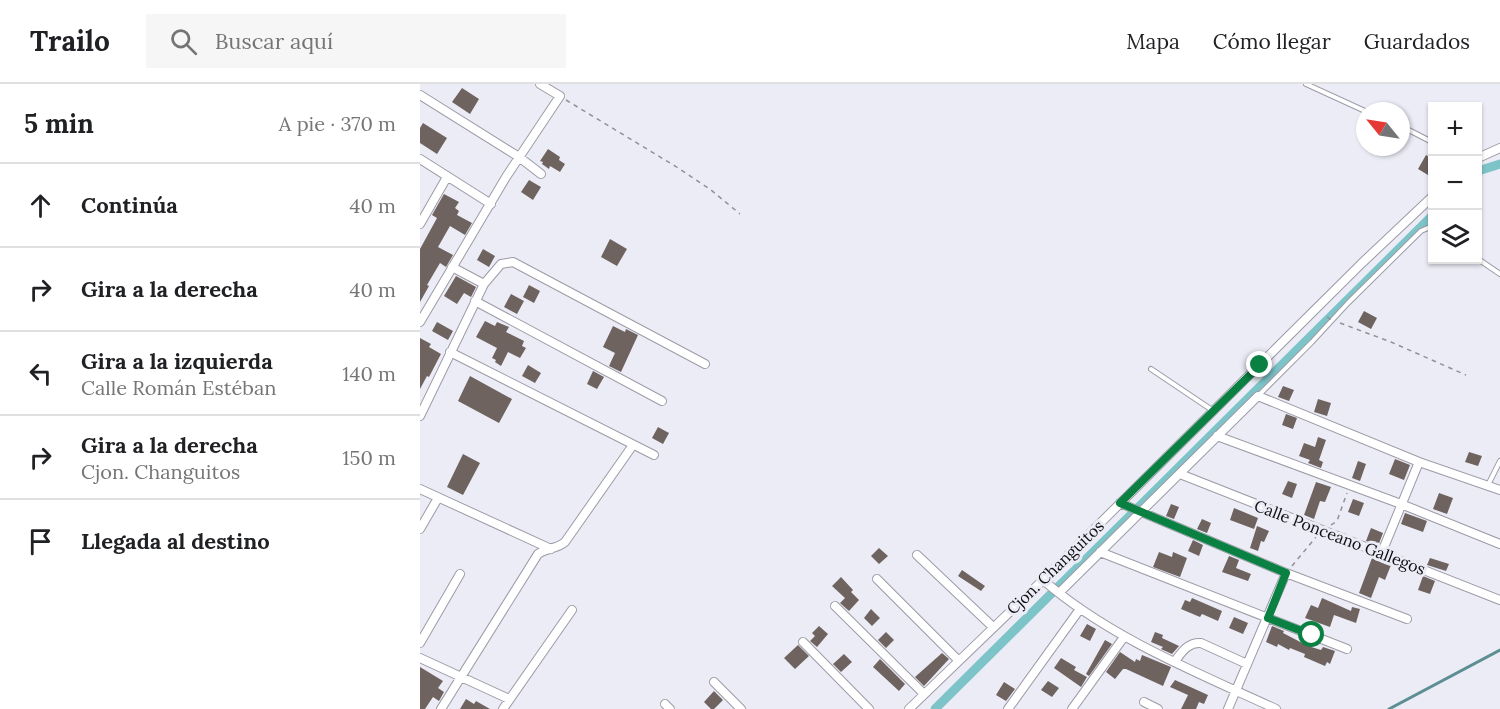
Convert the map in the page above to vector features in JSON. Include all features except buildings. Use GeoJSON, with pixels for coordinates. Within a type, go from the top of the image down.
{"type":"FeatureCollection","features":[{"type":"Feature","properties":{"kind":"street"},"geometry":{"type":"LineString","coordinates":[[420,322],[519,157],[560,96],[540,84]]}},
{"type":"Feature","properties":{"kind":"street"},"geometry":{"type":"LineString","coordinates":[[420,95],[519,157],[541,174]]}},
{"type":"Feature","properties":{"kind":"street"},"geometry":{"type":"LineString","coordinates":[[1482,156],[1500,148]]}},
{"type":"Feature","properties":{"kind":"street"},"geometry":{"type":"LineString","coordinates":[[420,159],[491,204]]}},
{"type":"Feature","properties":{"kind":"street"},"geometry":{"type":"LineString","coordinates":[[420,224],[447,177]]}},
{"type":"Feature","properties":{"kind":"street","name":"Cjon. Changuitos"},"geometry":{"type":"LineString","coordinates":[[909,709],[993,627],[1045,582],[1213,410],[1428,201]]}},
{"type":"Feature","properties":{"kind":"street"},"geometry":{"type":"LineString","coordinates":[[420,417],[484,284],[501,264],[513,262],[705,364]]}},
{"type":"Feature","properties":{"kind":"street"},"geometry":{"type":"LineString","coordinates":[[452,267],[484,284]]}},
{"type":"Feature","properties":{"kind":"street"},"geometry":{"type":"LineString","coordinates":[[475,301],[662,401]]}},
{"type":"Feature","properties":{"kind":"street"},"geometry":{"type":"LineString","coordinates":[[450,352],[654,455]]}},
{"type":"Feature","properties":{"kind":"street"},"geometry":{"type":"LineString","coordinates":[[1057,592],[1258,396],[1419,462],[1500,490]]}},
{"type":"Feature","properties":{"kind":"street"},"geometry":{"type":"LineString","coordinates":[[1217,436],[1401,504],[1500,544]]}},
{"type":"Feature","properties":{"kind":"street"},"geometry":{"type":"LineString","coordinates":[[441,709],[538,554],[559,547],[565,542],[633,445]]}},
{"type":"Feature","properties":{"kind":"street"},"geometry":{"type":"LineString","coordinates":[[1382,552],[1419,462]]}},
{"type":"Feature","properties":{"kind":"street","name":"Calle Ponceano Gallegos"},"geometry":{"type":"LineString","coordinates":[[1180,474],[1500,600]]}},
{"type":"Feature","properties":{"kind":"street"},"geometry":{"type":"LineString","coordinates":[[420,489],[551,549]]}},
{"type":"Feature","properties":{"kind":"street"},"geometry":{"type":"LineString","coordinates":[[420,529],[438,498]]}},
{"type":"Feature","properties":{"kind":"street"},"geometry":{"type":"LineString","coordinates":[[1123,504],[1286,573],[1407,619]]}},
{"type":"Feature","properties":{"kind":"street"},"geometry":{"type":"LineString","coordinates":[[1100,552],[1347,649]]}},
{"type":"Feature","properties":{"kind":"street"},"geometry":{"type":"LineString","coordinates":[[917,555],[993,627]]}},
{"type":"Feature","properties":{"kind":"street"},"geometry":{"type":"LineString","coordinates":[[1228,709],[1286,573]]}},
{"type":"Feature","properties":{"kind":"street"},"geometry":{"type":"LineString","coordinates":[[420,643],[460,574]]}},
{"type":"Feature","properties":{"kind":"street"},"geometry":{"type":"LineString","coordinates":[[878,579],[958,660]]}},
{"type":"Feature","properties":{"kind":"street"},"geometry":{"type":"LineString","coordinates":[[1045,582],[1080,609],[1124,637],[1276,709]]}},
{"type":"Feature","properties":{"kind":"street"},"geometry":{"type":"LineString","coordinates":[[835,606],[923,693]]}},
{"type":"Feature","properties":{"kind":"street"},"geometry":{"type":"LineString","coordinates":[[1008,709],[1080,609]]}},
{"type":"Feature","properties":{"kind":"street"},"geometry":{"type":"LineString","coordinates":[[503,709],[572,610]]}},
{"type":"Feature","properties":{"kind":"street"},"geometry":{"type":"LineString","coordinates":[[1072,709],[1124,637]]}},
{"type":"Feature","properties":{"kind":"street"},"geometry":{"type":"LineString","coordinates":[[803,642],[869,709]]}},
{"type":"Feature","properties":{"kind":"street"},"geometry":{"type":"LineString","coordinates":[[1175,661],[1186,647],[1194,642],[1247,664]]}},
{"type":"Feature","properties":{"kind":"street"},"geometry":{"type":"LineString","coordinates":[[420,658],[508,699]]}},
{"type":"Feature","properties":{"kind":"street"},"geometry":{"type":"LineString","coordinates":[[714,682],[741,709]]}},
{"type":"Feature","properties":{"kind":"street"},"geometry":{"type":"LineString","coordinates":[[1144,702],[1158,709]]}},
{"type":"Feature","properties":{"kind":"lane"},"geometry":{"type":"LineString","coordinates":[[1306,84],[1356,107]]}},
{"type":"Feature","properties":{"kind":"lane"},"geometry":{"type":"LineString","coordinates":[[1410,131],[1428,140]]}},
{"type":"Feature","properties":{"kind":"lane"},"geometry":{"type":"LineString","coordinates":[[1258,396],[1348,303],[1422,231],[1428,228]]}},
{"type":"Feature","properties":{"kind":"lane"},"geometry":{"type":"LineString","coordinates":[[1482,263],[1500,274]]}},
{"type":"Feature","properties":{"kind":"lane"},"geometry":{"type":"LineString","coordinates":[[1151,369],[1213,410]]}},
{"type":"Feature","properties":{"kind":"lane"},"geometry":{"type":"LineString","coordinates":[[1488,485],[1500,461]]}},
{"type":"Feature","properties":{"kind":"path"},"geometry":{"type":"LineString","coordinates":[[560,96],[675,166],[720,196],[740,214]]}},
{"type":"Feature","properties":{"kind":"path"},"geometry":{"type":"LineString","coordinates":[[1327,317],[1466,375]]}},
{"type":"Feature","properties":{"kind":"waterway"},"geometry":{"type":"LineString","coordinates":[[1482,170],[1500,164]]}},
{"type":"Feature","properties":{"kind":"waterway"},"geometry":{"type":"LineString","coordinates":[[935,709],[1428,220]]}},
{"type":"Feature","properties":{"kind":"waterway"},"geometry":{"type":"LineString","coordinates":[[1389,709],[1500,650]]}},
{"type":"Feature","properties":{"kind":"route"},"geometry":{"type":"LineString","coordinates":[[1260,365],[1120,503],[1286,573],[1268,618],[1312,635]]}}]}
